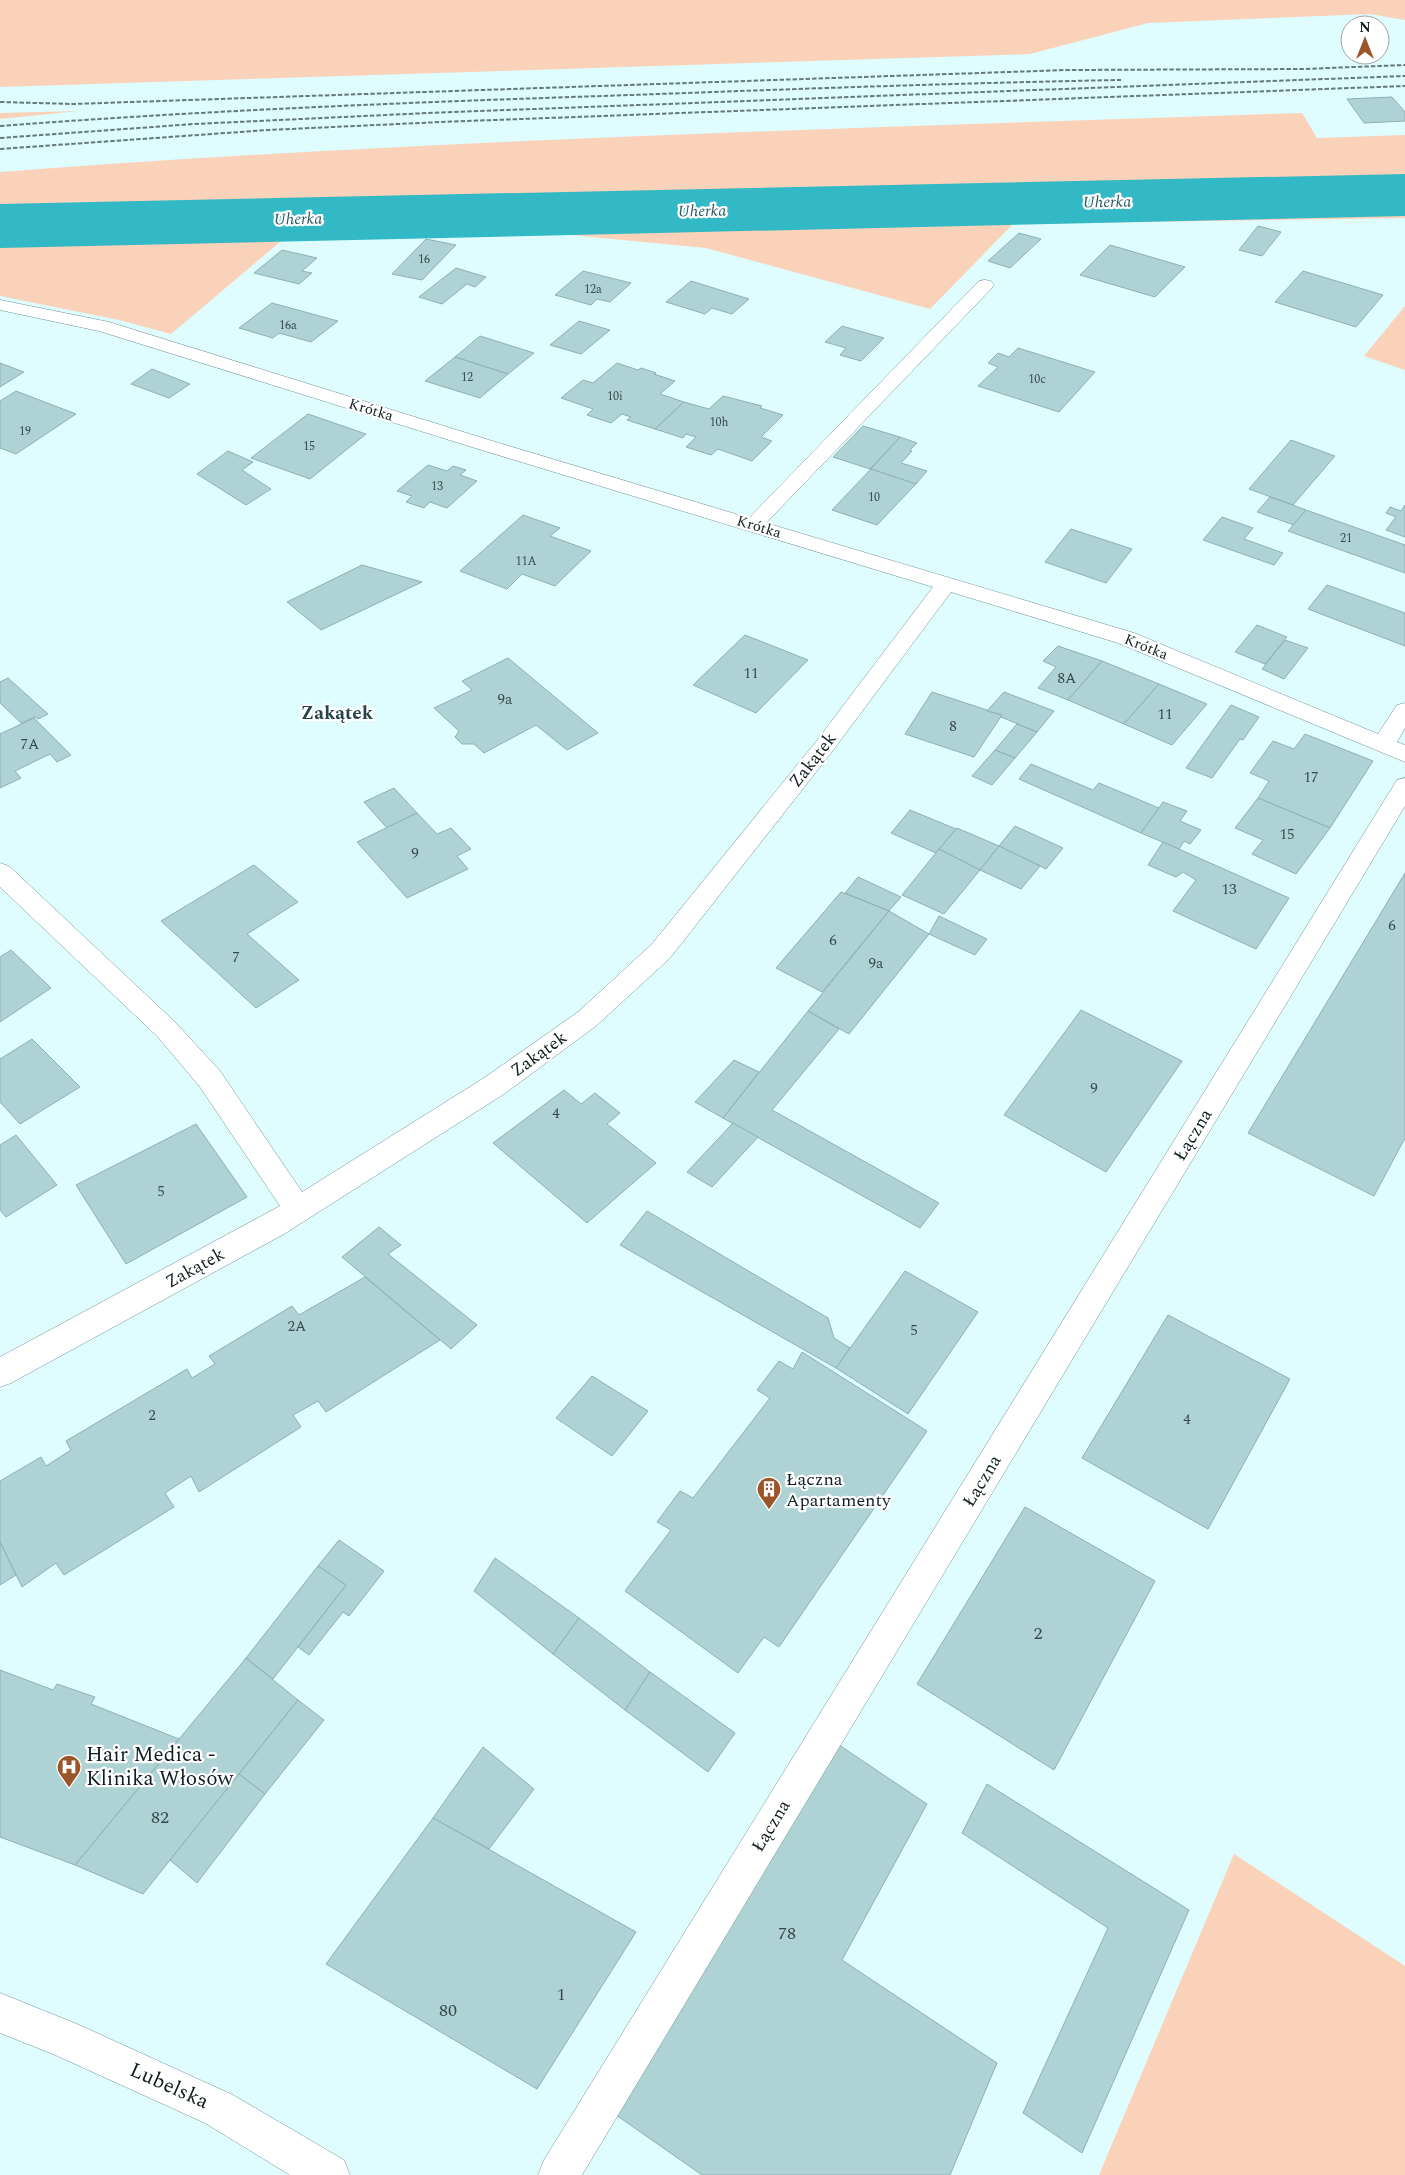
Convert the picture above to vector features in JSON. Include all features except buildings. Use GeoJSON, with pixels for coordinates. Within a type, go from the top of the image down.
{"type":"FeatureCollection","features":[{"type":"Feature","properties":{"kind":"street"},"geometry":{"type":"LineString","coordinates":[[754,525],[985,285]]}},
{"type":"Feature","properties":{"kind":"street","name":"Krótka"},"geometry":{"type":"LineString","coordinates":[[0,305],[104,326],[473,441],[1126,638],[1405,754]]}},
{"type":"Feature","properties":{"kind":"street","name":"Zakątek"},"geometry":{"type":"LineString","coordinates":[[0,1373],[298,1210],[494,1086],[588,1019],[661,951],[823,748],[947,583]]}},
{"type":"Feature","properties":{"kind":"street"},"geometry":{"type":"LineString","coordinates":[[1382,745],[1405,710]]}},
{"type":"Feature","properties":{"kind":"street","name":"Łączna"},"geometry":{"type":"LineString","coordinates":[[559,2175],[1405,786]]}},
{"type":"Feature","properties":{"kind":"street"},"geometry":{"type":"LineString","coordinates":[[0,872],[179,1044],[210,1079],[298,1210]]}},
{"type":"Feature","properties":{"kind":"street","name":"Lubelska"},"geometry":{"type":"LineString","coordinates":[[0,2013],[63,2038],[219,2109],[329,2175]]}},
{"type":"Feature","properties":{"kind":"shaded area"},"geometry":{"type":"Polygon","coordinates":[[[0,0],[1405,0],[1405,20],[1390,17],[1390,15],[1370,14],[1148,23],[1030,54],[0,87],[0,0]]]}},
{"type":"Feature","properties":{"kind":"shaded area"},"geometry":{"type":"Polygon","coordinates":[[[79,111],[0,119],[0,113],[79,111]]]}},
{"type":"Feature","properties":{"kind":"shaded area"},"geometry":{"type":"Polygon","coordinates":[[[1302,113],[1317,138],[1405,135],[1405,218],[1013,224],[930,309],[706,248],[498,228],[293,231],[171,334],[119,320],[0,296],[0,172],[325,151],[488,143],[1302,113]]]}},
{"type":"Feature","properties":{"kind":"shaded area"},"geometry":{"type":"Polygon","coordinates":[[[1405,306],[1405,370],[1364,356],[1405,306]]]}},
{"type":"Feature","properties":{"kind":"shaded area"},"geometry":{"type":"Polygon","coordinates":[[[1234,1854],[1405,1966],[1405,2175],[1099,2175],[1234,1854]]]}},
{"type":"Feature","properties":{"kind":"waterway","name":"Uherka"},"geometry":{"type":"LineString","coordinates":[[0,226],[1405,195]]}},
{"type":"Feature","properties":{"kind":"railway"},"geometry":{"type":"LineString","coordinates":[[0,102],[73,104],[1067,70],[1303,69],[1405,65]]}},
{"type":"Feature","properties":{"kind":"railway"},"geometry":{"type":"LineString","coordinates":[[0,138],[194,124],[428,113],[1405,76]]}},
{"type":"Feature","properties":{"kind":"railway"},"geometry":{"type":"LineString","coordinates":[[0,126],[158,115],[394,104],[876,86],[1121,80]]}},
{"type":"Feature","properties":{"kind":"railway"},"geometry":{"type":"LineString","coordinates":[[0,149],[268,130],[441,122],[1405,86]]}},
{"type":"Feature","properties":{"kind":"place","name":"Łączna Apartamenty"},"geometry":{"type":"Point","coordinates":[769,1510]}},
{"type":"Feature","properties":{"kind":"place","name":"Hair Medica - Klinika Włosów"},"geometry":{"type":"Point","coordinates":[69,1788]}},
{"type":"Feature","properties":{"kind":"district","name":"Zakątek"},"geometry":{"type":"Point","coordinates":[337,713]}}]}
